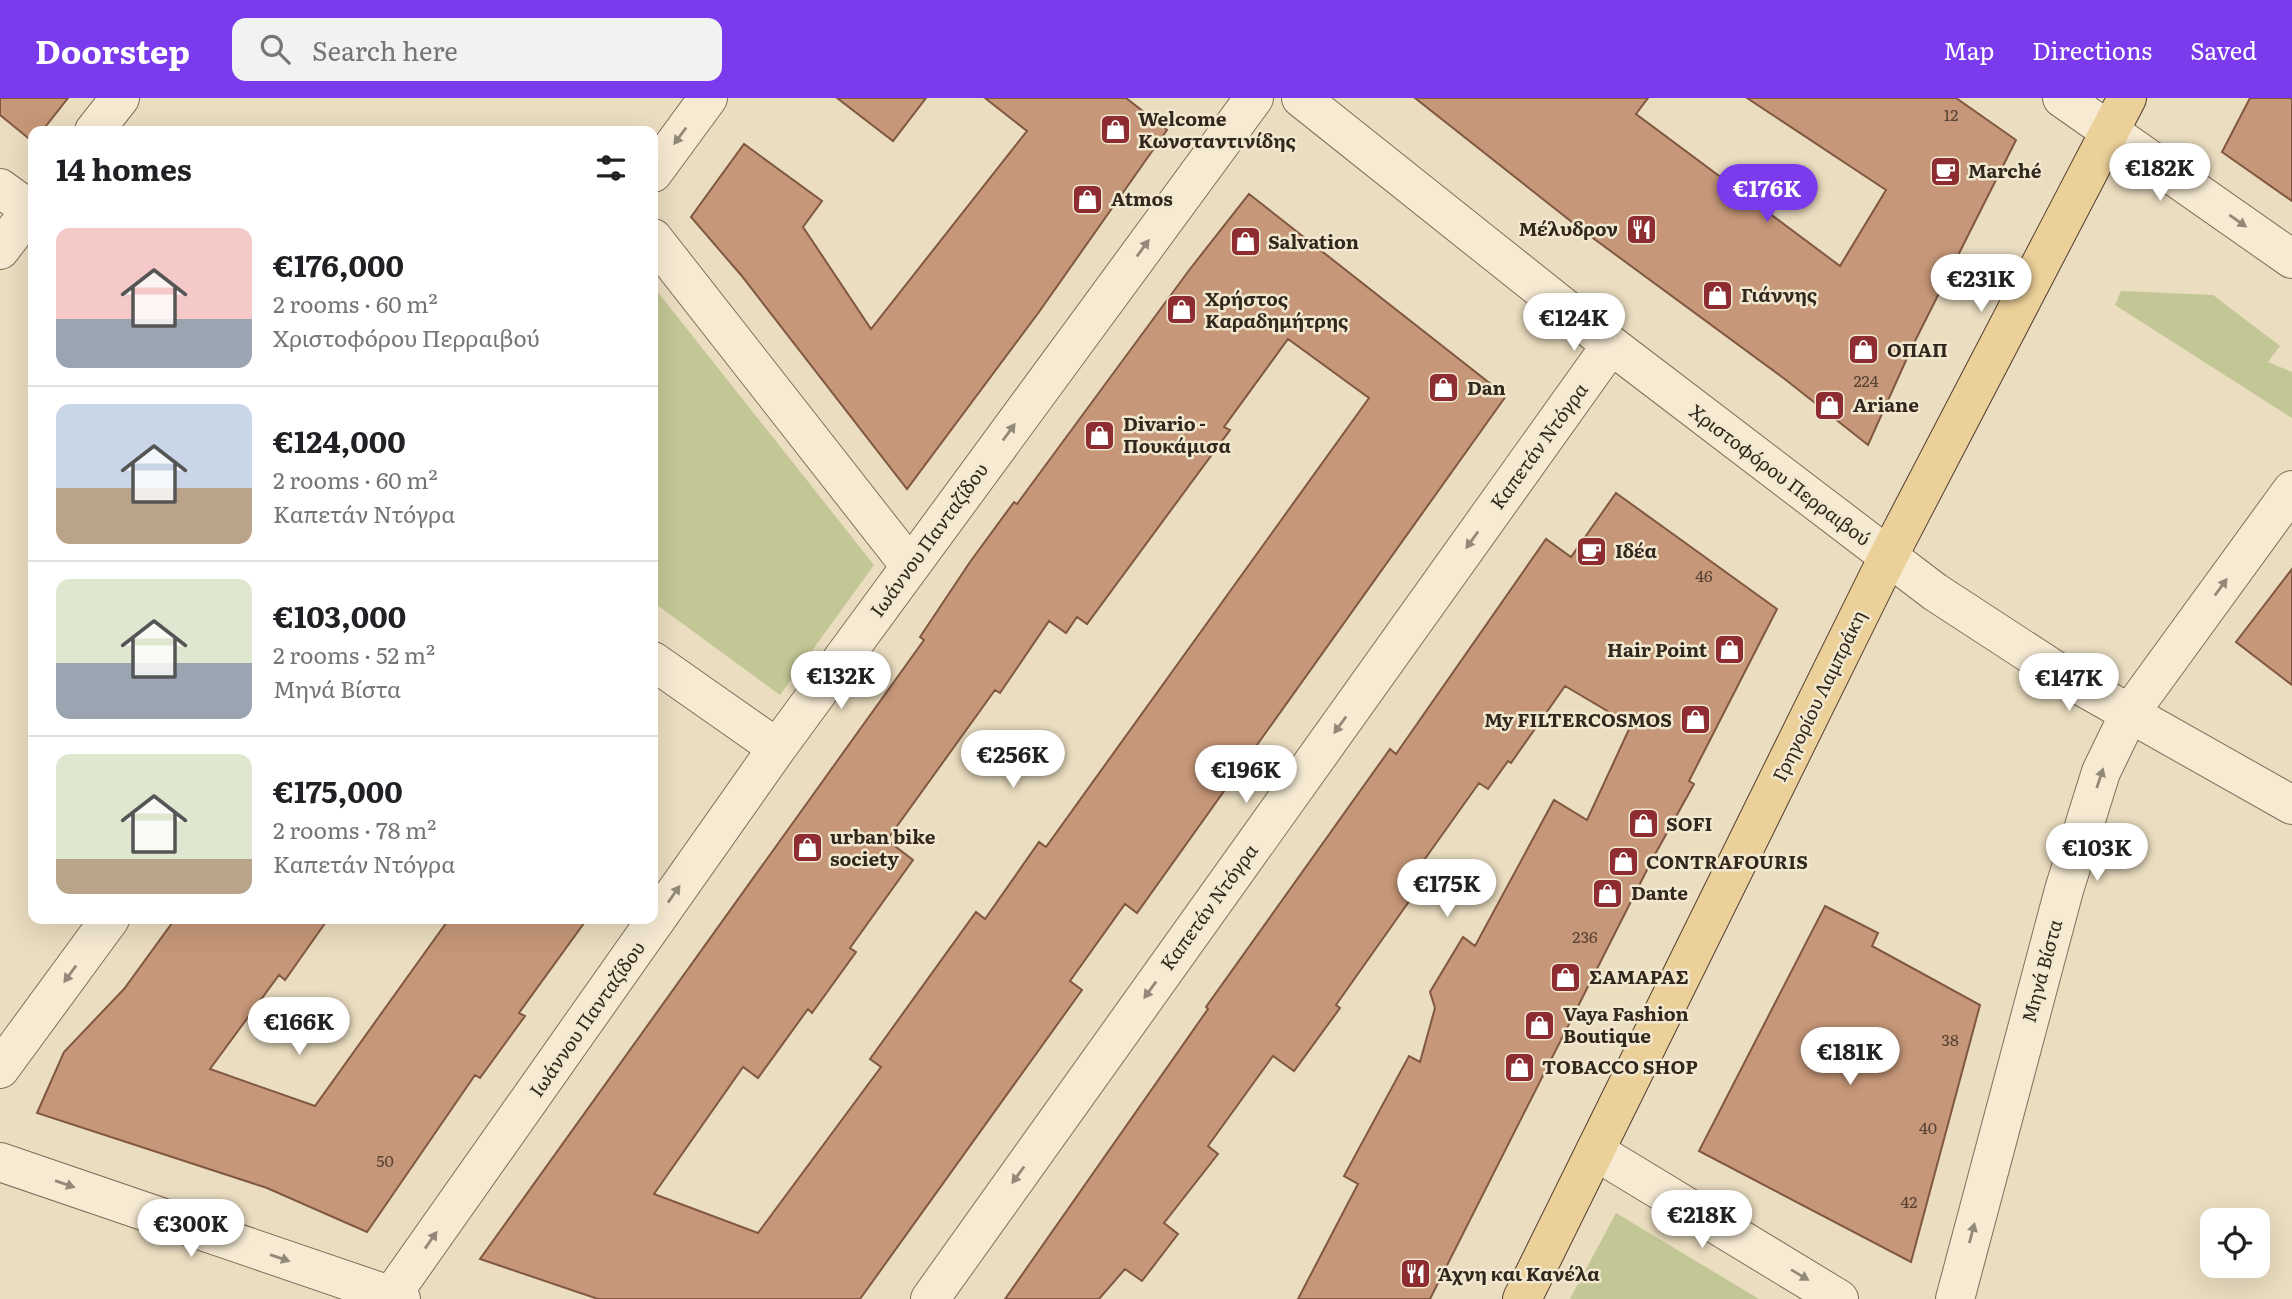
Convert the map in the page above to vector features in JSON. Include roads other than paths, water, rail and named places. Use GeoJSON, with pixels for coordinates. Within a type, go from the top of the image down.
{"type":"FeatureCollection","features":[{"type":"Feature","properties":{"kind":"main road","name":"Γρηγορίου Λαμπράκη"},"geometry":{"type":"LineString","coordinates":[[1522,1299],[1888,557],[2127,98]]}},
{"type":"Feature","properties":{"kind":"street"},"geometry":{"type":"LineString","coordinates":[[98,126],[120,98]]}},
{"type":"Feature","properties":{"kind":"street"},"geometry":{"type":"LineString","coordinates":[[658,166],[708,98]]}},
{"type":"Feature","properties":{"kind":"street","name":"Ιωάννου Πανταζίδου"},"geometry":{"type":"LineString","coordinates":[[658,920],[778,748],[1254,98]]}},
{"type":"Feature","properties":{"kind":"street","name":"Χριστοφόρου Περραιβού"},"geometry":{"type":"LineString","coordinates":[[1301,98],[1611,345],[1888,557],[2007,640],[2129,714],[2292,804]]}},
{"type":"Feature","properties":{"kind":"street"},"geometry":{"type":"LineString","coordinates":[[2062,98],[2292,259]]}},
{"type":"Feature","properties":{"kind":"street"},"geometry":{"type":"LineString","coordinates":[[0,188],[28,207]]}},
{"type":"Feature","properties":{"kind":"street"},"geometry":{"type":"LineString","coordinates":[[0,250],[28,215]]}},
{"type":"Feature","properties":{"kind":"street"},"geometry":{"type":"LineString","coordinates":[[658,244],[910,566]]}},
{"type":"Feature","properties":{"kind":"street","name":"Καπετάν Ντόγρα"},"geometry":{"type":"LineString","coordinates":[[930,1299],[1611,345]]}},
{"type":"Feature","properties":{"kind":"street","name":"Μηνά Βίστα"},"geometry":{"type":"LineString","coordinates":[[1955,1299],[2064,890],[2101,772],[2129,714],[2292,490]]}},
{"type":"Feature","properties":{"kind":"street"},"geometry":{"type":"LineString","coordinates":[[658,664],[778,748]]}},
{"type":"Feature","properties":{"kind":"street"},"geometry":{"type":"LineString","coordinates":[[0,1069],[106,924]]}},
{"type":"Feature","properties":{"kind":"street","name":"Ιωάννου Πανταζίδου"},"geometry":{"type":"LineString","coordinates":[[396,1297],[656,924]]}},
{"type":"Feature","properties":{"kind":"street"},"geometry":{"type":"LineString","coordinates":[[1595,1151],[1839,1299]]}},
{"type":"Feature","properties":{"kind":"street"},"geometry":{"type":"LineString","coordinates":[[0,1162],[396,1297]]}},
{"type":"Feature","properties":{"kind":"place","name":"Welcome Κωνσταντινίδης"},"geometry":{"type":"Point","coordinates":[1115,130]}},
{"type":"Feature","properties":{"kind":"place","name":"Marché"},"geometry":{"type":"Point","coordinates":[1945,171]}},
{"type":"Feature","properties":{"kind":"place","name":"Atmos"},"geometry":{"type":"Point","coordinates":[1088,199]}},
{"type":"Feature","properties":{"kind":"place","name":"Μέλυδρον"},"geometry":{"type":"Point","coordinates":[1641,229]}},
{"type":"Feature","properties":{"kind":"place","name":"Salvation"},"geometry":{"type":"Point","coordinates":[1245,242]}},
{"type":"Feature","properties":{"kind":"place","name":"Γιάννης"},"geometry":{"type":"Point","coordinates":[1718,295]}},
{"type":"Feature","properties":{"kind":"place","name":"Χρήστος Καραδημήτρης"},"geometry":{"type":"Point","coordinates":[1182,310]}},
{"type":"Feature","properties":{"kind":"place","name":"ΟΠΑΠ"},"geometry":{"type":"Point","coordinates":[1864,350]}},
{"type":"Feature","properties":{"kind":"place","name":"Dan"},"geometry":{"type":"Point","coordinates":[1444,388]}},
{"type":"Feature","properties":{"kind":"place","name":"Ariane"},"geometry":{"type":"Point","coordinates":[1830,405]}},
{"type":"Feature","properties":{"kind":"place","name":"Divario - Πουκάμισα"},"geometry":{"type":"Point","coordinates":[1100,435]}},
{"type":"Feature","properties":{"kind":"place","name":"Ιδέα"},"geometry":{"type":"Point","coordinates":[1592,551]}},
{"type":"Feature","properties":{"kind":"place","name":"Hair Point"},"geometry":{"type":"Point","coordinates":[1730,650]}},
{"type":"Feature","properties":{"kind":"place","name":"My FILTERCOSMOS"},"geometry":{"type":"Point","coordinates":[1695,720]}},
{"type":"Feature","properties":{"kind":"place","name":"SOFI"},"geometry":{"type":"Point","coordinates":[1643,824]}},
{"type":"Feature","properties":{"kind":"place","name":"urban bike society"},"geometry":{"type":"Point","coordinates":[807,848]}},
{"type":"Feature","properties":{"kind":"place","name":"CONTRAFOURIS"},"geometry":{"type":"Point","coordinates":[1623,862]}},
{"type":"Feature","properties":{"kind":"place","name":"Dante"},"geometry":{"type":"Point","coordinates":[1608,893]}},
{"type":"Feature","properties":{"kind":"place","name":"ΣΑΜΑΡΑΣ"},"geometry":{"type":"Point","coordinates":[1566,977]}},
{"type":"Feature","properties":{"kind":"place","name":"Vaya Fashion Boutique"},"geometry":{"type":"Point","coordinates":[1540,1025]}},
{"type":"Feature","properties":{"kind":"place","name":"TOBACCO SHOP"},"geometry":{"type":"Point","coordinates":[1519,1067]}},
{"type":"Feature","properties":{"kind":"place","name":"Άχνη και Κανέλα"},"geometry":{"type":"Point","coordinates":[1415,1274]}}]}
